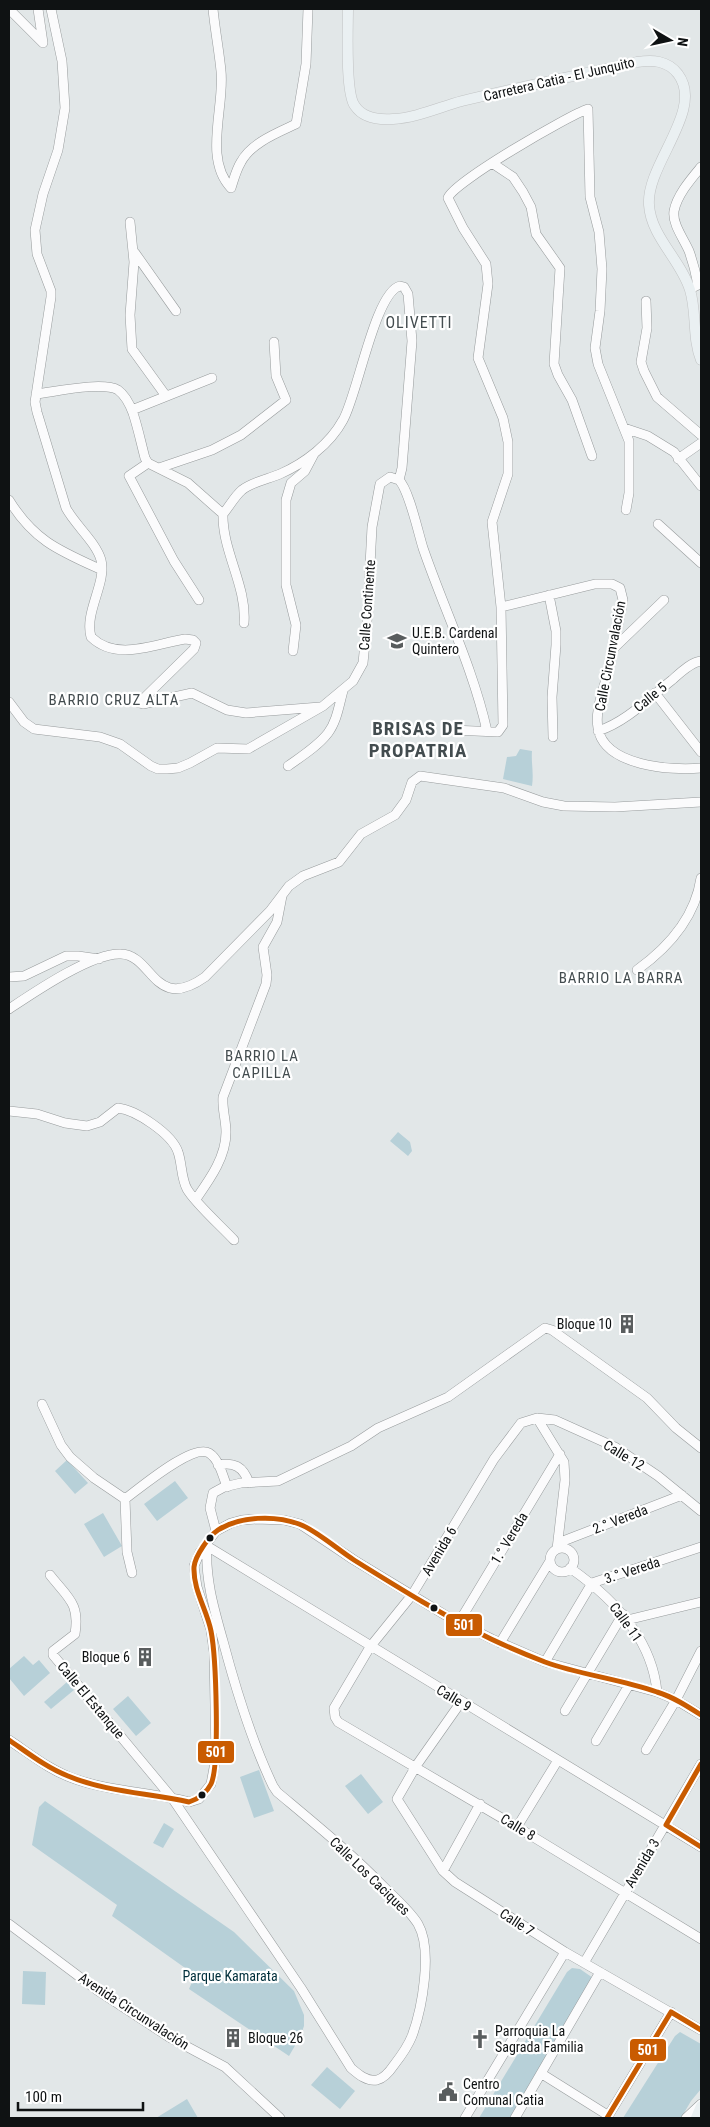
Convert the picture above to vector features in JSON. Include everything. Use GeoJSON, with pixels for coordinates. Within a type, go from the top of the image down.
{"type":"FeatureCollection","features":[{"type":"Feature","properties":{"kind":"main road","name":"Carretera Catia - El Junquito"},"geometry":{"type":"LineString","coordinates":[[348,9],[349,90],[353,104],[364,115],[371,117],[394,119],[410,116],[461,101],[636,62],[660,61],[669,65],[683,81],[685,89],[684,109],[655,178],[649,202],[653,222],[690,289],[693,303],[694,339],[701,360]]}},
{"type":"Feature","properties":{"kind":"main road"},"geometry":{"type":"LineString","coordinates":[[696,2118],[701,2105]]}},
{"type":"Feature","properties":{"kind":"street"},"geometry":{"type":"LineString","coordinates":[[9,9],[43,43],[38,9]]}},
{"type":"Feature","properties":{"kind":"street"},"geometry":{"type":"LineString","coordinates":[[51,9],[62,61],[66,108],[58,150],[43,194],[35,230],[37,254],[52,297],[36,394],[37,412],[56,469],[60,492],[72,519],[101,558],[102,570],[89,630],[91,636],[95,641],[108,648],[126,651],[185,640],[193,640],[196,644],[194,649],[139,703]]}},
{"type":"Feature","properties":{"kind":"street"},"geometry":{"type":"LineString","coordinates":[[213,9],[222,71],[217,158],[223,179],[231,188],[241,161],[252,150],[268,138],[296,124],[306,64],[308,9]]}},
{"type":"Feature","properties":{"kind":"street"},"geometry":{"type":"LineString","coordinates":[[452,730],[498,732],[503,725],[501,607],[492,522],[508,474],[509,452],[503,418],[478,358],[488,273],[481,254],[463,228],[448,198],[454,188],[492,163],[588,109],[590,197],[599,232],[602,269],[600,311],[595,348],[598,364],[629,441],[630,455],[626,510]]}},
{"type":"Feature","properties":{"kind":"street"},"geometry":{"type":"LineString","coordinates":[[492,163],[513,177],[523,192],[531,206],[536,234],[560,268],[554,364],[572,400],[592,456]]}},
{"type":"Feature","properties":{"kind":"street"},"geometry":{"type":"LineString","coordinates":[[690,289],[698,285],[697,275],[689,250],[674,218],[674,212],[690,180],[701,167]]}},
{"type":"Feature","properties":{"kind":"street"},"geometry":{"type":"LineString","coordinates":[[130,222],[134,262],[130,315],[132,349],[166,396]]}},
{"type":"Feature","properties":{"kind":"street"},"geometry":{"type":"LineString","coordinates":[[133,251],[176,311]]}},
{"type":"Feature","properties":{"kind":"street"},"geometry":{"type":"LineString","coordinates":[[244,623],[242,599],[222,528],[223,514],[242,491],[282,473],[316,452],[325,444],[344,420],[369,340],[392,290],[400,286],[404,287],[408,294],[412,341],[402,468],[399,480],[406,492],[422,546],[478,697],[487,731]]}},
{"type":"Feature","properties":{"kind":"street"},"geometry":{"type":"LineString","coordinates":[[646,301],[647,328],[641,362],[644,371],[658,397],[701,435]]}},
{"type":"Feature","properties":{"kind":"street"},"geometry":{"type":"LineString","coordinates":[[159,468],[212,450],[241,435],[286,400],[276,376],[274,342]]}},
{"type":"Feature","properties":{"kind":"street"},"geometry":{"type":"LineString","coordinates":[[132,410],[212,378]]}},
{"type":"Feature","properties":{"kind":"street"},"geometry":{"type":"LineString","coordinates":[[36,394],[96,387],[112,388],[123,395],[132,410],[148,463],[200,491],[223,514]]}},
{"type":"Feature","properties":{"kind":"street"},"geometry":{"type":"LineString","coordinates":[[624,428],[648,436],[674,452],[701,486]]}},
{"type":"Feature","properties":{"kind":"street"},"geometry":{"type":"LineString","coordinates":[[678,459],[701,443]]}},
{"type":"Feature","properties":{"kind":"street"},"geometry":{"type":"LineString","coordinates":[[293,651],[296,625],[286,585],[286,500],[291,483],[305,471],[316,452]]}},
{"type":"Feature","properties":{"kind":"street"},"geometry":{"type":"LineString","coordinates":[[148,463],[129,476],[174,561],[199,600]]}},
{"type":"Feature","properties":{"kind":"street","name":"Calle Continente"},"geometry":{"type":"LineString","coordinates":[[9,702],[24,722],[34,729],[100,737],[120,744],[150,766],[158,769],[168,769],[190,762],[217,748],[248,749],[323,706],[353,681],[363,663],[372,527],[378,490],[384,480],[390,477],[399,480]]}},
{"type":"Feature","properties":{"kind":"street"},"geometry":{"type":"LineString","coordinates":[[9,500],[30,527],[47,544],[102,570]]}},
{"type":"Feature","properties":{"kind":"street"},"geometry":{"type":"LineString","coordinates":[[658,524],[701,563]]}},
{"type":"Feature","properties":{"kind":"street","name":"Calle Circunvalación"},"geometry":{"type":"LineString","coordinates":[[501,607],[605,583],[620,588],[623,600],[598,711],[598,731],[605,744],[626,759],[671,769],[701,768]]}},
{"type":"Feature","properties":{"kind":"street"},"geometry":{"type":"LineString","coordinates":[[549,595],[556,631],[552,697],[553,737]]}},
{"type":"Feature","properties":{"kind":"street"},"geometry":{"type":"LineString","coordinates":[[612,650],[664,600]]}},
{"type":"Feature","properties":{"kind":"street","name":"Calle 5"},"geometry":{"type":"LineString","coordinates":[[598,731],[617,723],[695,662],[701,661]]}},
{"type":"Feature","properties":{"kind":"street"},"geometry":{"type":"LineString","coordinates":[[288,766],[320,742],[329,732],[335,721],[343,691]]}},
{"type":"Feature","properties":{"kind":"street"},"geometry":{"type":"LineString","coordinates":[[122,698],[139,703],[153,703],[192,693],[235,712],[272,712],[323,706]]}},
{"type":"Feature","properties":{"kind":"street"},"geometry":{"type":"LineString","coordinates":[[655,693],[701,752]]}},
{"type":"Feature","properties":{"kind":"street"},"geometry":{"type":"LineString","coordinates":[[9,1008],[57,978],[98,959],[120,953],[129,954],[166,986],[190,987],[205,977],[270,911],[283,893],[297,879],[339,862],[360,834],[395,814],[406,800],[412,782],[420,776],[504,788],[544,802],[564,806],[615,808],[701,802]]}},
{"type":"Feature","properties":{"kind":"street"},"geometry":{"type":"LineString","coordinates":[[637,970],[685,925],[696,900],[701,878]]}},
{"type":"Feature","properties":{"kind":"street"},"geometry":{"type":"LineString","coordinates":[[196,1199],[216,1168],[224,1144],[226,1133],[222,1104],[223,1097],[266,984],[267,976],[263,947],[277,922],[283,893]]}},
{"type":"Feature","properties":{"kind":"street"},"geometry":{"type":"LineString","coordinates":[[9,977],[24,976],[66,956],[98,959]]}},
{"type":"Feature","properties":{"kind":"street"},"geometry":{"type":"LineString","coordinates":[[9,1003],[21,1001]]}},
{"type":"Feature","properties":{"kind":"street"},"geometry":{"type":"LineString","coordinates":[[9,1111],[37,1114],[65,1123],[87,1126],[100,1122],[118,1108],[129,1110],[161,1132],[176,1146],[186,1184],[196,1199],[234,1240]]}},
{"type":"Feature","properties":{"kind":"street"},"geometry":{"type":"LineString","coordinates":[[216,1532],[211,1516],[211,1498],[213,1493],[227,1487],[278,1481],[351,1446],[378,1428],[448,1397],[545,1328],[552,1330],[647,1398],[676,1428],[701,1448]]}},
{"type":"Feature","properties":{"kind":"street"},"geometry":{"type":"LineString","coordinates":[[42,1404],[61,1445],[70,1457],[94,1478],[125,1499]]}},
{"type":"Feature","properties":{"kind":"street"},"geometry":{"type":"LineString","coordinates":[[500,1643],[550,1561],[557,1546],[565,1480],[564,1462],[537,1418]]}},
{"type":"Feature","properties":{"kind":"street","name":"Calle 12"},"geometry":{"type":"LineString","coordinates":[[537,1418],[555,1420],[615,1447],[638,1461],[701,1511]]}},
{"type":"Feature","properties":{"kind":"street","name":"Avenida 6"},"geometry":{"type":"LineString","coordinates":[[335,1718],[334,1708],[370,1647],[412,1595],[494,1459],[521,1423],[537,1418]]}},
{"type":"Feature","properties":{"kind":"street"},"geometry":{"type":"LineString","coordinates":[[125,1499],[182,1458],[198,1451],[206,1451],[214,1456],[227,1487]]}},
{"type":"Feature","properties":{"kind":"street","name":"1.° Vereda"},"geometry":{"type":"LineString","coordinates":[[459,1622],[560,1454]]}},
{"type":"Feature","properties":{"kind":"street"},"geometry":{"type":"LineString","coordinates":[[218,1465],[229,1463],[238,1466],[243,1470],[249,1483]]}},
{"type":"Feature","properties":{"kind":"street","name":"2.° Vereda"},"geometry":{"type":"LineString","coordinates":[[557,1546],[682,1495]]}},
{"type":"Feature","properties":{"kind":"street"},"geometry":{"type":"LineString","coordinates":[[125,1499],[127,1552],[132,1573]]}},
{"type":"Feature","properties":{"kind":"street"},"geometry":{"type":"LineString","coordinates":[[9,1740],[62,1774],[75,1779],[116,1790],[189,1802],[199,1799],[211,1784],[214,1772],[216,1735],[214,1652],[211,1630],[194,1574],[196,1559],[216,1532],[227,1525],[256,1518],[300,1524],[412,1595],[500,1643],[545,1662],[656,1692],[676,1700],[701,1715]]}},
{"type":"Feature","properties":{"kind":"street","name":"Calle 9"},"geometry":{"type":"LineString","coordinates":[[207,1546],[701,1847]]}},
{"type":"Feature","properties":{"kind":"street","name":"Calle Los Caciques"},"geometry":{"type":"LineString","coordinates":[[172,1798],[302,1988],[351,2068],[362,2077],[369,2079],[376,2080],[383,2077],[412,2038],[426,1961],[422,1935],[418,1924],[399,1901],[358,1860],[277,1792],[273,1786],[243,1712],[229,1665],[212,1601],[206,1565],[207,1546]]}},
{"type":"Feature","properties":{"kind":"street"},"geometry":{"type":"LineString","coordinates":[[557,1546],[570,1552],[573,1562],[570,1568]]}},
{"type":"Feature","properties":{"kind":"street","name":"3.° Vereda"},"geometry":{"type":"LineString","coordinates":[[545,1662],[592,1583],[701,1547]]}},
{"type":"Feature","properties":{"kind":"street","name":"Calle 11"},"geometry":{"type":"LineString","coordinates":[[550,1561],[554,1568],[560,1571],[570,1568],[592,1583],[612,1601],[625,1617],[649,1657],[655,1677],[656,1692]]}},
{"type":"Feature","properties":{"kind":"street","name":"Calle El Estanque"},"geometry":{"type":"LineString","coordinates":[[50,1575],[75,1607],[77,1617],[75,1634],[54,1651],[53,1655],[172,1798]]}},
{"type":"Feature","properties":{"kind":"street"},"geometry":{"type":"LineString","coordinates":[[565,1711],[625,1617],[701,1602]]}},
{"type":"Feature","properties":{"kind":"street"},"geometry":{"type":"LineString","coordinates":[[646,1750],[676,1700],[701,1651]]}},
{"type":"Feature","properties":{"kind":"street"},"geometry":{"type":"LineString","coordinates":[[596,1741],[629,1685]]}},
{"type":"Feature","properties":{"kind":"street"},"geometry":{"type":"LineString","coordinates":[[416,1766],[461,1702]]}},
{"type":"Feature","properties":{"kind":"street","name":"Calle 8"},"geometry":{"type":"LineString","coordinates":[[335,1718],[338,1722],[480,1804],[701,1939]]}},
{"type":"Feature","properties":{"kind":"street"},"geometry":{"type":"LineString","coordinates":[[518,1827],[558,1760]]}},
{"type":"Feature","properties":{"kind":"street","name":"Avenida 3"},"geometry":{"type":"LineString","coordinates":[[584,1963],[701,1764]]}},
{"type":"Feature","properties":{"kind":"street","name":"Calle 7"},"geometry":{"type":"LineString","coordinates":[[416,1766],[398,1799],[443,1871],[455,1882],[565,1952],[701,2030]]}},
{"type":"Feature","properties":{"kind":"street"},"geometry":{"type":"LineString","coordinates":[[443,1871],[480,1804]]}},
{"type":"Feature","properties":{"kind":"street","name":"Avenida Circunvalación"},"geometry":{"type":"LineString","coordinates":[[9,1924],[97,1990],[169,2037],[225,2067],[280,2118]]}},
{"type":"Feature","properties":{"kind":"street"},"geometry":{"type":"LineString","coordinates":[[464,2118],[565,1952]]}},
{"type":"Feature","properties":{"kind":"street"},"geometry":{"type":"LineString","coordinates":[[515,2118],[600,1972]]}},
{"type":"Feature","properties":{"kind":"street"},"geometry":{"type":"LineString","coordinates":[[542,2074],[608,2117],[671,2012]]}},
{"type":"Feature","properties":{"kind":"street"},"geometry":{"type":"LineString","coordinates":[[686,2118],[701,2105]]}},
{"type":"Feature","properties":{"kind":"green space"},"geometry":{"type":"Polygon","coordinates":[[[520,749],[532,751],[532,786],[503,779],[507,757],[516,756],[520,749]]]}},
{"type":"Feature","properties":{"kind":"green space"},"geometry":{"type":"Polygon","coordinates":[[[398,1132],[410,1142],[412,1151],[408,1156],[390,1141],[398,1132]]]}},
{"type":"Feature","properties":{"kind":"green space"},"geometry":{"type":"Polygon","coordinates":[[[67,1460],[88,1483],[75,1494],[55,1471],[67,1460]]]}},
{"type":"Feature","properties":{"kind":"green space"},"geometry":{"type":"Polygon","coordinates":[[[175,1481],[188,1498],[157,1521],[144,1504],[175,1481]]]}},
{"type":"Feature","properties":{"kind":"green space"},"geometry":{"type":"Polygon","coordinates":[[[103,1513],[122,1546],[104,1557],[84,1524],[103,1513]]]}},
{"type":"Feature","properties":{"kind":"green space"},"geometry":{"type":"Polygon","coordinates":[[[24,1656],[33,1665],[39,1660],[50,1673],[24,1696],[9,1678],[9,1669],[24,1656]]]}},
{"type":"Feature","properties":{"kind":"green space"},"geometry":{"type":"Polygon","coordinates":[[[67,1682],[74,1690],[51,1709],[44,1702],[67,1682]]]}},
{"type":"Feature","properties":{"kind":"green space"},"geometry":{"type":"Polygon","coordinates":[[[128,1696],[151,1723],[136,1736],[113,1709],[128,1696]]]}},
{"type":"Feature","properties":{"kind":"green space"},"geometry":{"type":"Polygon","coordinates":[[[259,1770],[274,1811],[254,1818],[240,1777],[259,1770]]]}},
{"type":"Feature","properties":{"kind":"green space"},"geometry":{"type":"Polygon","coordinates":[[[361,1774],[383,1802],[368,1814],[345,1786],[361,1774]]]}},
{"type":"Feature","properties":{"kind":"green space","name":"Parque Kamarata"},"geometry":{"type":"Polygon","coordinates":[[[45,1801],[234,1932],[294,1991],[304,2015],[304,2026],[289,2056],[189,1989],[195,1975],[112,1916],[117,1905],[32,1845],[39,1807],[45,1801]]]}},
{"type":"Feature","properties":{"kind":"green space"},"geometry":{"type":"Polygon","coordinates":[[[164,1823],[174,1829],[163,1848],[153,1843],[164,1823]]]}},
{"type":"Feature","properties":{"kind":"green space"},"geometry":{"type":"Polygon","coordinates":[[[572,1968],[580,1969],[593,1978],[513,2118],[479,2118],[567,1972],[572,1968]]]}},
{"type":"Feature","properties":{"kind":"green space"},"geometry":{"type":"Polygon","coordinates":[[[23,1971],[46,1972],[45,2005],[22,2004],[23,1971]]]}},
{"type":"Feature","properties":{"kind":"green space"},"geometry":{"type":"Polygon","coordinates":[[[680,2032],[701,2044],[701,2089],[681,2118],[623,2118],[675,2036],[680,2032]]]}},
{"type":"Feature","properties":{"kind":"green space"},"geometry":{"type":"Polygon","coordinates":[[[327,2067],[355,2091],[340,2109],[311,2085],[327,2067]]]}},
{"type":"Feature","properties":{"kind":"green space"},"geometry":{"type":"Polygon","coordinates":[[[187,2099],[198,2118],[156,2118],[187,2099]]]}},
{"type":"Feature","properties":{"kind":"transit line","name":"501"},"geometry":{"type":"LineString","coordinates":[[9,1740],[53,1769],[97,1786],[189,1802],[199,1798],[209,1788],[214,1773],[216,1756],[216,1685],[211,1631],[196,1584],[194,1575],[195,1562],[203,1547],[218,1530],[227,1525],[258,1518],[290,1521],[306,1527],[354,1560],[422,1601],[504,1645],[559,1666],[663,1694],[701,1715]]}},
{"type":"Feature","properties":{"kind":"transit line","name":"501"},"geometry":{"type":"LineString","coordinates":[[701,1764],[666,1825],[701,1847]]}},
{"type":"Feature","properties":{"kind":"transit line","name":"501"},"geometry":{"type":"LineString","coordinates":[[607,2118],[671,2012],[701,2030]]}},
{"type":"Feature","properties":{"kind":"place","name":"U.E.B. Cardenal Quintero"},"geometry":{"type":"Point","coordinates":[397,641]}},
{"type":"Feature","properties":{"kind":"place","name":"Bloque 10"},"geometry":{"type":"Point","coordinates":[627,1324]}},
{"type":"Feature","properties":{"kind":"place","name":"Bloque 6"},"geometry":{"type":"Point","coordinates":[145,1657]}},
{"type":"Feature","properties":{"kind":"place","name":"Bloque 26"},"geometry":{"type":"Point","coordinates":[233,2038]}},
{"type":"Feature","properties":{"kind":"place","name":"Parroquia La Sagrada Familia"},"geometry":{"type":"Point","coordinates":[480,2039]}},
{"type":"Feature","properties":{"kind":"place","name":"Centro Comunal Catia"},"geometry":{"type":"Point","coordinates":[448,2092]}},
{"type":"Feature","properties":{"kind":"district","name":"OLIVETTI"},"geometry":{"type":"Point","coordinates":[419,322]}},
{"type":"Feature","properties":{"kind":"district","name":"BARRIO CRUZ ALTA"},"geometry":{"type":"Point","coordinates":[114,700]}},
{"type":"Feature","properties":{"kind":"district","name":"BRISAS DE PROPATRIA"},"geometry":{"type":"Point","coordinates":[418,739]}},
{"type":"Feature","properties":{"kind":"district","name":"BARRIO LA BARRA"},"geometry":{"type":"Point","coordinates":[621,978]}},
{"type":"Feature","properties":{"kind":"district","name":"BARRIO LA CAPILLA"},"geometry":{"type":"Point","coordinates":[262,1064]}}]}
